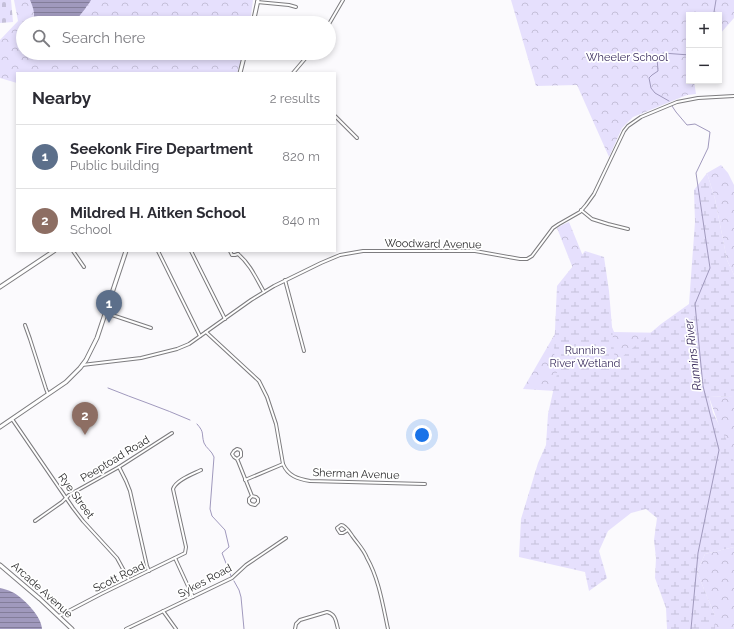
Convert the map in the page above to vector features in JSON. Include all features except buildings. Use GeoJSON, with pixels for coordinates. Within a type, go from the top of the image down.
{"type":"FeatureCollection","features":[{"type":"Feature","properties":{"kind":"main road"},"geometry":{"type":"LineString","coordinates":[[255,16],[258,1]]}},
{"type":"Feature","properties":{"kind":"main road"},"geometry":{"type":"LineString","coordinates":[[240,72],[243,60]]}},
{"type":"Feature","properties":{"kind":"main road"},"geometry":{"type":"LineString","coordinates":[[0,287],[52,252]]}},
{"type":"Feature","properties":{"kind":"main road"},"geometry":{"type":"LineString","coordinates":[[0,427],[66,382],[86,360],[97,338],[126,252]]}},
{"type":"Feature","properties":{"kind":"main road","name":"Arcade Avenue"},"geometry":{"type":"LineString","coordinates":[[0,565],[72,629]]}},
{"type":"Feature","properties":{"kind":"street"},"geometry":{"type":"LineString","coordinates":[[334,16],[343,0]]}},
{"type":"Feature","properties":{"kind":"street"},"geometry":{"type":"LineString","coordinates":[[258,1],[296,7]]}},
{"type":"Feature","properties":{"kind":"street"},"geometry":{"type":"LineString","coordinates":[[294,72],[304,60]]}},
{"type":"Feature","properties":{"kind":"street","name":"Woodward Avenue"},"geometry":{"type":"LineString","coordinates":[[82,365],[121,361],[154,355],[183,347],[264,292],[285,280],[340,255],[361,251],[475,251],[527,259],[537,251],[553,228],[582,210],[594,194],[624,131],[634,122],[662,108],[688,99],[734,96]]}},
{"type":"Feature","properties":{"kind":"street"},"geometry":{"type":"LineString","coordinates":[[336,117],[357,138]]}},
{"type":"Feature","properties":{"kind":"street"},"geometry":{"type":"LineString","coordinates":[[582,210],[592,219],[628,229]]}},
{"type":"Feature","properties":{"kind":"street"},"geometry":{"type":"LineString","coordinates":[[74,252],[84,267]]}},
{"type":"Feature","properties":{"kind":"street"},"geometry":{"type":"LineString","coordinates":[[158,252],[200,336]]}},
{"type":"Feature","properties":{"kind":"street"},"geometry":{"type":"LineString","coordinates":[[192,252],[225,319]]}},
{"type":"Feature","properties":{"kind":"street"},"geometry":{"type":"LineString","coordinates":[[230,252],[232,255],[235,255],[238,252],[250,266],[264,292]]}},
{"type":"Feature","properties":{"kind":"street"},"geometry":{"type":"LineString","coordinates":[[285,280],[304,351]]}},
{"type":"Feature","properties":{"kind":"street"},"geometry":{"type":"LineString","coordinates":[[106,313],[151,328]]}},
{"type":"Feature","properties":{"kind":"street"},"geometry":{"type":"LineString","coordinates":[[25,325],[48,394]]}},
{"type":"Feature","properties":{"kind":"street"},"geometry":{"type":"LineString","coordinates":[[206,332],[259,381],[267,397],[276,424],[283,464],[246,480]]}},
{"type":"Feature","properties":{"kind":"street","name":"Rye Street"},"geometry":{"type":"LineString","coordinates":[[12,419],[83,521],[117,558],[129,580]]}},
{"type":"Feature","properties":{"kind":"street","name":"Peeptoad Road"},"geometry":{"type":"LineString","coordinates":[[35,521],[62,502],[69,495],[118,467],[172,433]]}},
{"type":"Feature","properties":{"kind":"street"},"geometry":{"type":"LineString","coordinates":[[237,458],[241,457],[242,453],[240,450],[236,449],[232,455],[237,458],[252,496],[258,499],[255,505],[249,502],[252,496]]}},
{"type":"Feature","properties":{"kind":"street","name":"Sherman Avenue"},"geometry":{"type":"LineString","coordinates":[[283,464],[290,474],[300,479],[425,484]]}},
{"type":"Feature","properties":{"kind":"street"},"geometry":{"type":"LineString","coordinates":[[118,467],[130,491],[149,571]]}},
{"type":"Feature","properties":{"kind":"street","name":"Scott Road"},"geometry":{"type":"LineString","coordinates":[[59,616],[183,554],[186,551],[174,489],[176,483],[201,470]]}},
{"type":"Feature","properties":{"kind":"street"},"geometry":{"type":"LineString","coordinates":[[348,530],[341,533],[337,528],[339,525],[344,525],[348,530],[365,553],[377,583],[388,629]]}},
{"type":"Feature","properties":{"kind":"street","name":"Sykes Road"},"geometry":{"type":"LineString","coordinates":[[126,629],[232,578],[246,566],[286,538]]}},
{"type":"Feature","properties":{"kind":"street"},"geometry":{"type":"LineString","coordinates":[[175,558],[193,597]]}},
{"type":"Feature","properties":{"kind":"street"},"geometry":{"type":"LineString","coordinates":[[163,611],[176,629]]}},
{"type":"Feature","properties":{"kind":"street"},"geometry":{"type":"LineString","coordinates":[[295,629],[296,624],[300,620],[326,612],[334,616],[338,629]]}},
{"type":"Feature","properties":{"kind":"green space"},"geometry":{"type":"Polygon","coordinates":[[[0,0],[11,0],[13,22],[0,23],[0,0]]]}},
{"type":"Feature","properties":{"kind":"green space"},"geometry":{"type":"Polygon","coordinates":[[[14,0],[253,0],[251,16],[17,16],[14,0]]]}},
{"type":"Feature","properties":{"kind":"green space","name":"Wheeler School"},"geometry":{"type":"Polygon","coordinates":[[[511,0],[734,0],[734,18],[722,32],[722,12],[686,12],[686,84],[694,84],[696,94],[687,95],[633,117],[622,128],[609,157],[577,85],[536,86],[511,0]]]}},
{"type":"Feature","properties":{"kind":"green space"},"geometry":{"type":"Polygon","coordinates":[[[16,23],[16,60],[242,60],[237,72],[16,72],[16,83],[0,78],[0,40],[16,23]]]}},
{"type":"Feature","properties":{"kind":"green space"},"geometry":{"type":"Polygon","coordinates":[[[721,165],[728,173],[734,185],[734,275],[727,260],[715,199],[707,173],[721,165]]]}},
{"type":"Feature","properties":{"kind":"green space"},"geometry":{"type":"Polygon","coordinates":[[[707,173],[715,199],[727,260],[734,275],[734,396],[709,397],[713,413],[726,439],[734,462],[734,547],[705,554],[697,572],[715,616],[715,629],[667,629],[666,608],[655,578],[656,558],[654,540],[657,518],[646,509],[631,513],[608,531],[599,551],[607,578],[589,591],[585,572],[519,557],[521,519],[538,463],[546,445],[548,414],[557,374],[554,352],[557,286],[585,251],[604,257],[609,291],[615,363],[661,324],[689,304],[695,222],[694,190],[707,173]]]}},
{"type":"Feature","properties":{"kind":"green space","name":"Runnins River Wetland"},"geometry":{"type":"Polygon","coordinates":[[[569,222],[614,332],[669,333],[667,398],[523,389],[567,313],[574,271],[557,228],[569,222]]]}},
{"type":"Feature","properties":{"kind":"green space"},"geometry":{"type":"Polygon","coordinates":[[[734,394],[734,469],[709,397],[733,396],[734,394]]]}},
{"type":"Feature","properties":{"kind":"green space"},"geometry":{"type":"Polygon","coordinates":[[[734,547],[734,629],[715,629],[715,616],[697,572],[705,554],[734,547]]]}},
{"type":"Feature","properties":{"kind":"shaded area"},"geometry":{"type":"Polygon","coordinates":[[[30,0],[91,0],[79,16],[34,16],[30,0]]]}},
{"type":"Feature","properties":{"kind":"shaded area"},"geometry":{"type":"Polygon","coordinates":[[[0,588],[11,591],[26,603],[39,619],[42,629],[0,629],[0,588]]]}},
{"type":"Feature","properties":{"kind":"waterway","name":"Runnins River"},"geometry":{"type":"LineString","coordinates":[[714,12],[716,0]]}},
{"type":"Feature","properties":{"kind":"waterway","name":"Runnins River"},"geometry":{"type":"LineString","coordinates":[[669,101],[655,93],[651,88],[649,78],[658,71],[657,57],[663,53],[686,55]]}},
{"type":"Feature","properties":{"kind":"waterway","name":"Runnins River"},"geometry":{"type":"LineString","coordinates":[[672,106],[687,125],[695,124],[710,132],[708,148],[696,173],[710,268],[695,304],[703,386],[719,450],[698,553],[691,629]]}},
{"type":"Feature","properties":{"kind":"waterway"},"geometry":{"type":"LineString","coordinates":[[108,388],[190,420]]}},
{"type":"Feature","properties":{"kind":"waterway"},"geometry":{"type":"LineString","coordinates":[[197,424],[202,431],[205,445],[214,457],[210,509],[212,516],[225,530],[229,547],[222,553],[231,576]]}},
{"type":"Feature","properties":{"kind":"waterway"},"geometry":{"type":"LineString","coordinates":[[234,581],[241,597],[244,629]]}},
{"type":"Feature","properties":{"kind":"place","name":"Seekonk Fire Department"},"geometry":{"type":"Point","coordinates":[109,323]}},
{"type":"Feature","properties":{"kind":"place","name":"Mildred H. Aitken School"},"geometry":{"type":"Point","coordinates":[85,435]}}]}
